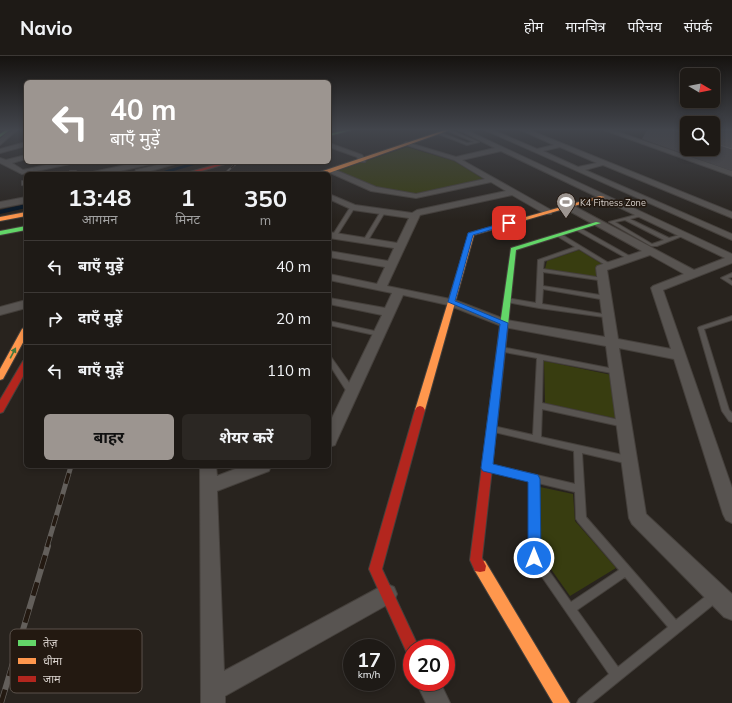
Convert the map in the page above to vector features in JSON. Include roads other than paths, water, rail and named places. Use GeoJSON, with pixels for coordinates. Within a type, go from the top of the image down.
{"type":"FeatureCollection","features":[{"type":"Feature","properties":{"kind":"main road"},"geometry":{"type":"LineString","coordinates":[[316,172],[352,160]]}},
{"type":"Feature","properties":{"kind":"main road"},"geometry":{"type":"LineString","coordinates":[[325,172],[354,160]]}},
{"type":"Feature","properties":{"kind":"main road"},"geometry":{"type":"LineString","coordinates":[[193,172],[223,164]]}},
{"type":"Feature","properties":{"kind":"main road"},"geometry":{"type":"LineString","coordinates":[[408,639],[376,569],[471,234],[602,197]]}},
{"type":"Feature","properties":{"kind":"main road"},"geometry":{"type":"LineString","coordinates":[[0,219],[24,214]]}},
{"type":"Feature","properties":{"kind":"main road"},"geometry":{"type":"LineString","coordinates":[[562,703],[476,560],[513,249],[598,223]]}},
{"type":"Feature","properties":{"kind":"main road"},"geometry":{"type":"LineString","coordinates":[[0,229],[24,224]]}},
{"type":"Feature","properties":{"kind":"main road"},"geometry":{"type":"LineString","coordinates":[[0,233],[24,228]]}},
{"type":"Feature","properties":{"kind":"main road"},"geometry":{"type":"LineString","coordinates":[[0,377],[24,333]]}},
{"type":"Feature","properties":{"kind":"main road"},"geometry":{"type":"LineString","coordinates":[[0,409],[24,367]]}},
{"type":"Feature","properties":{"kind":"street"},"geometry":{"type":"LineString","coordinates":[[2,162],[13,160]]}},
{"type":"Feature","properties":{"kind":"street"},"geometry":{"type":"LineString","coordinates":[[458,160],[548,212]]}},
{"type":"Feature","properties":{"kind":"street"},"geometry":{"type":"LineString","coordinates":[[526,160],[732,259]]}},
{"type":"Feature","properties":{"kind":"street"},"geometry":{"type":"LineString","coordinates":[[557,160],[732,237]]}},
{"type":"Feature","properties":{"kind":"street"},"geometry":{"type":"LineString","coordinates":[[597,160],[732,215]]}},
{"type":"Feature","properties":{"kind":"street"},"geometry":{"type":"LineString","coordinates":[[693,160],[732,174]]}},
{"type":"Feature","properties":{"kind":"street"},"geometry":{"type":"LineString","coordinates":[[2,162],[22,172],[60,164]]}},
{"type":"Feature","properties":{"kind":"street"},"geometry":{"type":"LineString","coordinates":[[578,169],[604,163]]}},
{"type":"Feature","properties":{"kind":"street"},"geometry":{"type":"LineString","coordinates":[[113,164],[118,169]]}},
{"type":"Feature","properties":{"kind":"street"},"geometry":{"type":"LineString","coordinates":[[105,172],[140,164]]}},
{"type":"Feature","properties":{"kind":"street"},"geometry":{"type":"LineString","coordinates":[[139,172],[170,164]]}},
{"type":"Feature","properties":{"kind":"street"},"geometry":{"type":"LineString","coordinates":[[6,172],[18,170]]}},
{"type":"Feature","properties":{"kind":"street"},"geometry":{"type":"LineString","coordinates":[[330,171],[374,189],[416,196],[492,180]]}},
{"type":"Feature","properties":{"kind":"street"},"geometry":{"type":"LineString","coordinates":[[381,287],[414,216],[417,213],[513,192]]}},
{"type":"Feature","properties":{"kind":"street"},"geometry":{"type":"LineString","coordinates":[[430,193],[449,206]]}},
{"type":"Feature","properties":{"kind":"street"},"geometry":{"type":"LineString","coordinates":[[331,197],[353,207],[414,216]]}},
{"type":"Feature","properties":{"kind":"street"},"geometry":{"type":"LineString","coordinates":[[0,205],[24,200]]}},
{"type":"Feature","properties":{"kind":"street"},"geometry":{"type":"LineString","coordinates":[[567,206],[693,274]]}},
{"type":"Feature","properties":{"kind":"street"},"geometry":{"type":"LineString","coordinates":[[332,235],[400,246]]}},
{"type":"Feature","properties":{"kind":"street"},"geometry":{"type":"LineString","coordinates":[[651,251],[601,268],[638,518],[732,609]]}},
{"type":"Feature","properties":{"kind":"street"},"geometry":{"type":"LineString","coordinates":[[331,254],[391,265]]}},
{"type":"Feature","properties":{"kind":"street"},"geometry":{"type":"LineString","coordinates":[[732,259],[657,288],[732,514]]}},
{"type":"Feature","properties":{"kind":"street"},"geometry":{"type":"LineString","coordinates":[[331,277],[451,302],[504,323],[679,356]]}},
{"type":"Feature","properties":{"kind":"street"},"geometry":{"type":"LineString","coordinates":[[331,435],[399,291]]}},
{"type":"Feature","properties":{"kind":"street"},"geometry":{"type":"LineString","coordinates":[[331,301],[389,313]]}},
{"type":"Feature","properties":{"kind":"street"},"geometry":{"type":"LineString","coordinates":[[0,311],[24,305]]}},
{"type":"Feature","properties":{"kind":"street"},"geometry":{"type":"LineString","coordinates":[[208,468],[213,697],[387,594]]}},
{"type":"Feature","properties":{"kind":"street"},"geometry":{"type":"LineString","coordinates":[[208,487],[258,468]]}},
{"type":"Feature","properties":{"kind":"street"},"geometry":{"type":"LineString","coordinates":[[432,691],[438,703]]}},
{"type":"Feature","properties":{"kind":"lane"},"geometry":{"type":"LineString","coordinates":[[332,235],[353,207]]}},
{"type":"Feature","properties":{"kind":"lane"},"geometry":{"type":"LineString","coordinates":[[365,241],[383,212]]}},
{"type":"Feature","properties":{"kind":"lane"},"geometry":{"type":"LineString","coordinates":[[639,214],[612,222],[651,245],[683,235]]}},
{"type":"Feature","properties":{"kind":"lane"},"geometry":{"type":"LineString","coordinates":[[625,218],[668,240]]}},
{"type":"Feature","properties":{"kind":"lane"},"geometry":{"type":"LineString","coordinates":[[578,229],[630,258]]}},
{"type":"Feature","properties":{"kind":"lane"},"geometry":{"type":"LineString","coordinates":[[559,235],[609,265]]}},
{"type":"Feature","properties":{"kind":"lane"},"geometry":{"type":"LineString","coordinates":[[539,306],[541,260],[580,247]]}},
{"type":"Feature","properties":{"kind":"lane"},"geometry":{"type":"LineString","coordinates":[[541,270],[603,280]]}},
{"type":"Feature","properties":{"kind":"lane"},"geometry":{"type":"LineString","coordinates":[[732,275],[724,278],[732,283]]}},
{"type":"Feature","properties":{"kind":"lane"},"geometry":{"type":"LineString","coordinates":[[540,286],[606,298]]}},
{"type":"Feature","properties":{"kind":"lane"},"geometry":{"type":"LineString","coordinates":[[507,300],[608,317]]}},
{"type":"Feature","properties":{"kind":"lane"},"geometry":{"type":"LineString","coordinates":[[732,318],[701,328],[726,411],[732,419]]}},
{"type":"Feature","properties":{"kind":"lane"},"geometry":{"type":"LineString","coordinates":[[331,324],[379,334]]}},
{"type":"Feature","properties":{"kind":"lane"},"geometry":{"type":"LineString","coordinates":[[501,349],[617,372]]}},
{"type":"Feature","properties":{"kind":"lane"},"geometry":{"type":"LineString","coordinates":[[537,439],[540,357]]}},
{"type":"Feature","properties":{"kind":"lane"},"geometry":{"type":"LineString","coordinates":[[331,362],[352,393]]}},
{"type":"Feature","properties":{"kind":"lane"},"geometry":{"type":"LineString","coordinates":[[538,405],[624,424]]}},
{"type":"Feature","properties":{"kind":"lane"},"geometry":{"type":"LineString","coordinates":[[492,429],[629,460]]}},
{"type":"Feature","properties":{"kind":"lane"},"geometry":{"type":"LineString","coordinates":[[578,448],[581,519],[676,628]]}},
{"type":"Feature","properties":{"kind":"lane"},"geometry":{"type":"LineString","coordinates":[[487,468],[580,489]]}},
{"type":"Feature","properties":{"kind":"lane"},"geometry":{"type":"LineString","coordinates":[[534,479],[534,558],[617,676]]}},
{"type":"Feature","properties":{"kind":"lane"},"geometry":{"type":"LineString","coordinates":[[570,609],[626,571]]}},
{"type":"Feature","properties":{"kind":"lane"},"geometry":{"type":"LineString","coordinates":[[583,703],[717,595]]}},
{"type":"Feature","properties":{"kind":"waterway"},"geometry":{"type":"LineString","coordinates":[[164,172],[194,164]]}},
{"type":"Feature","properties":{"kind":"waterway"},"geometry":{"type":"LineString","coordinates":[[0,212],[24,206]]}},
{"type":"Feature","properties":{"kind":"railway"},"geometry":{"type":"LineString","coordinates":[[226,172],[236,164]]}},
{"type":"Feature","properties":{"kind":"railway"},"geometry":{"type":"LineString","coordinates":[[47,547],[70,468]]}},
{"type":"Feature","properties":{"kind":"railway"},"geometry":{"type":"LineString","coordinates":[[23,629],[48,546]]}},
{"type":"Feature","properties":{"kind":"railway"},"geometry":{"type":"LineString","coordinates":[[1,703],[10,673]]}},
{"type":"Feature","properties":{"kind":"place","name":"K4 Fitness Zone"},"geometry":{"type":"Point","coordinates":[566,219]}}]}
